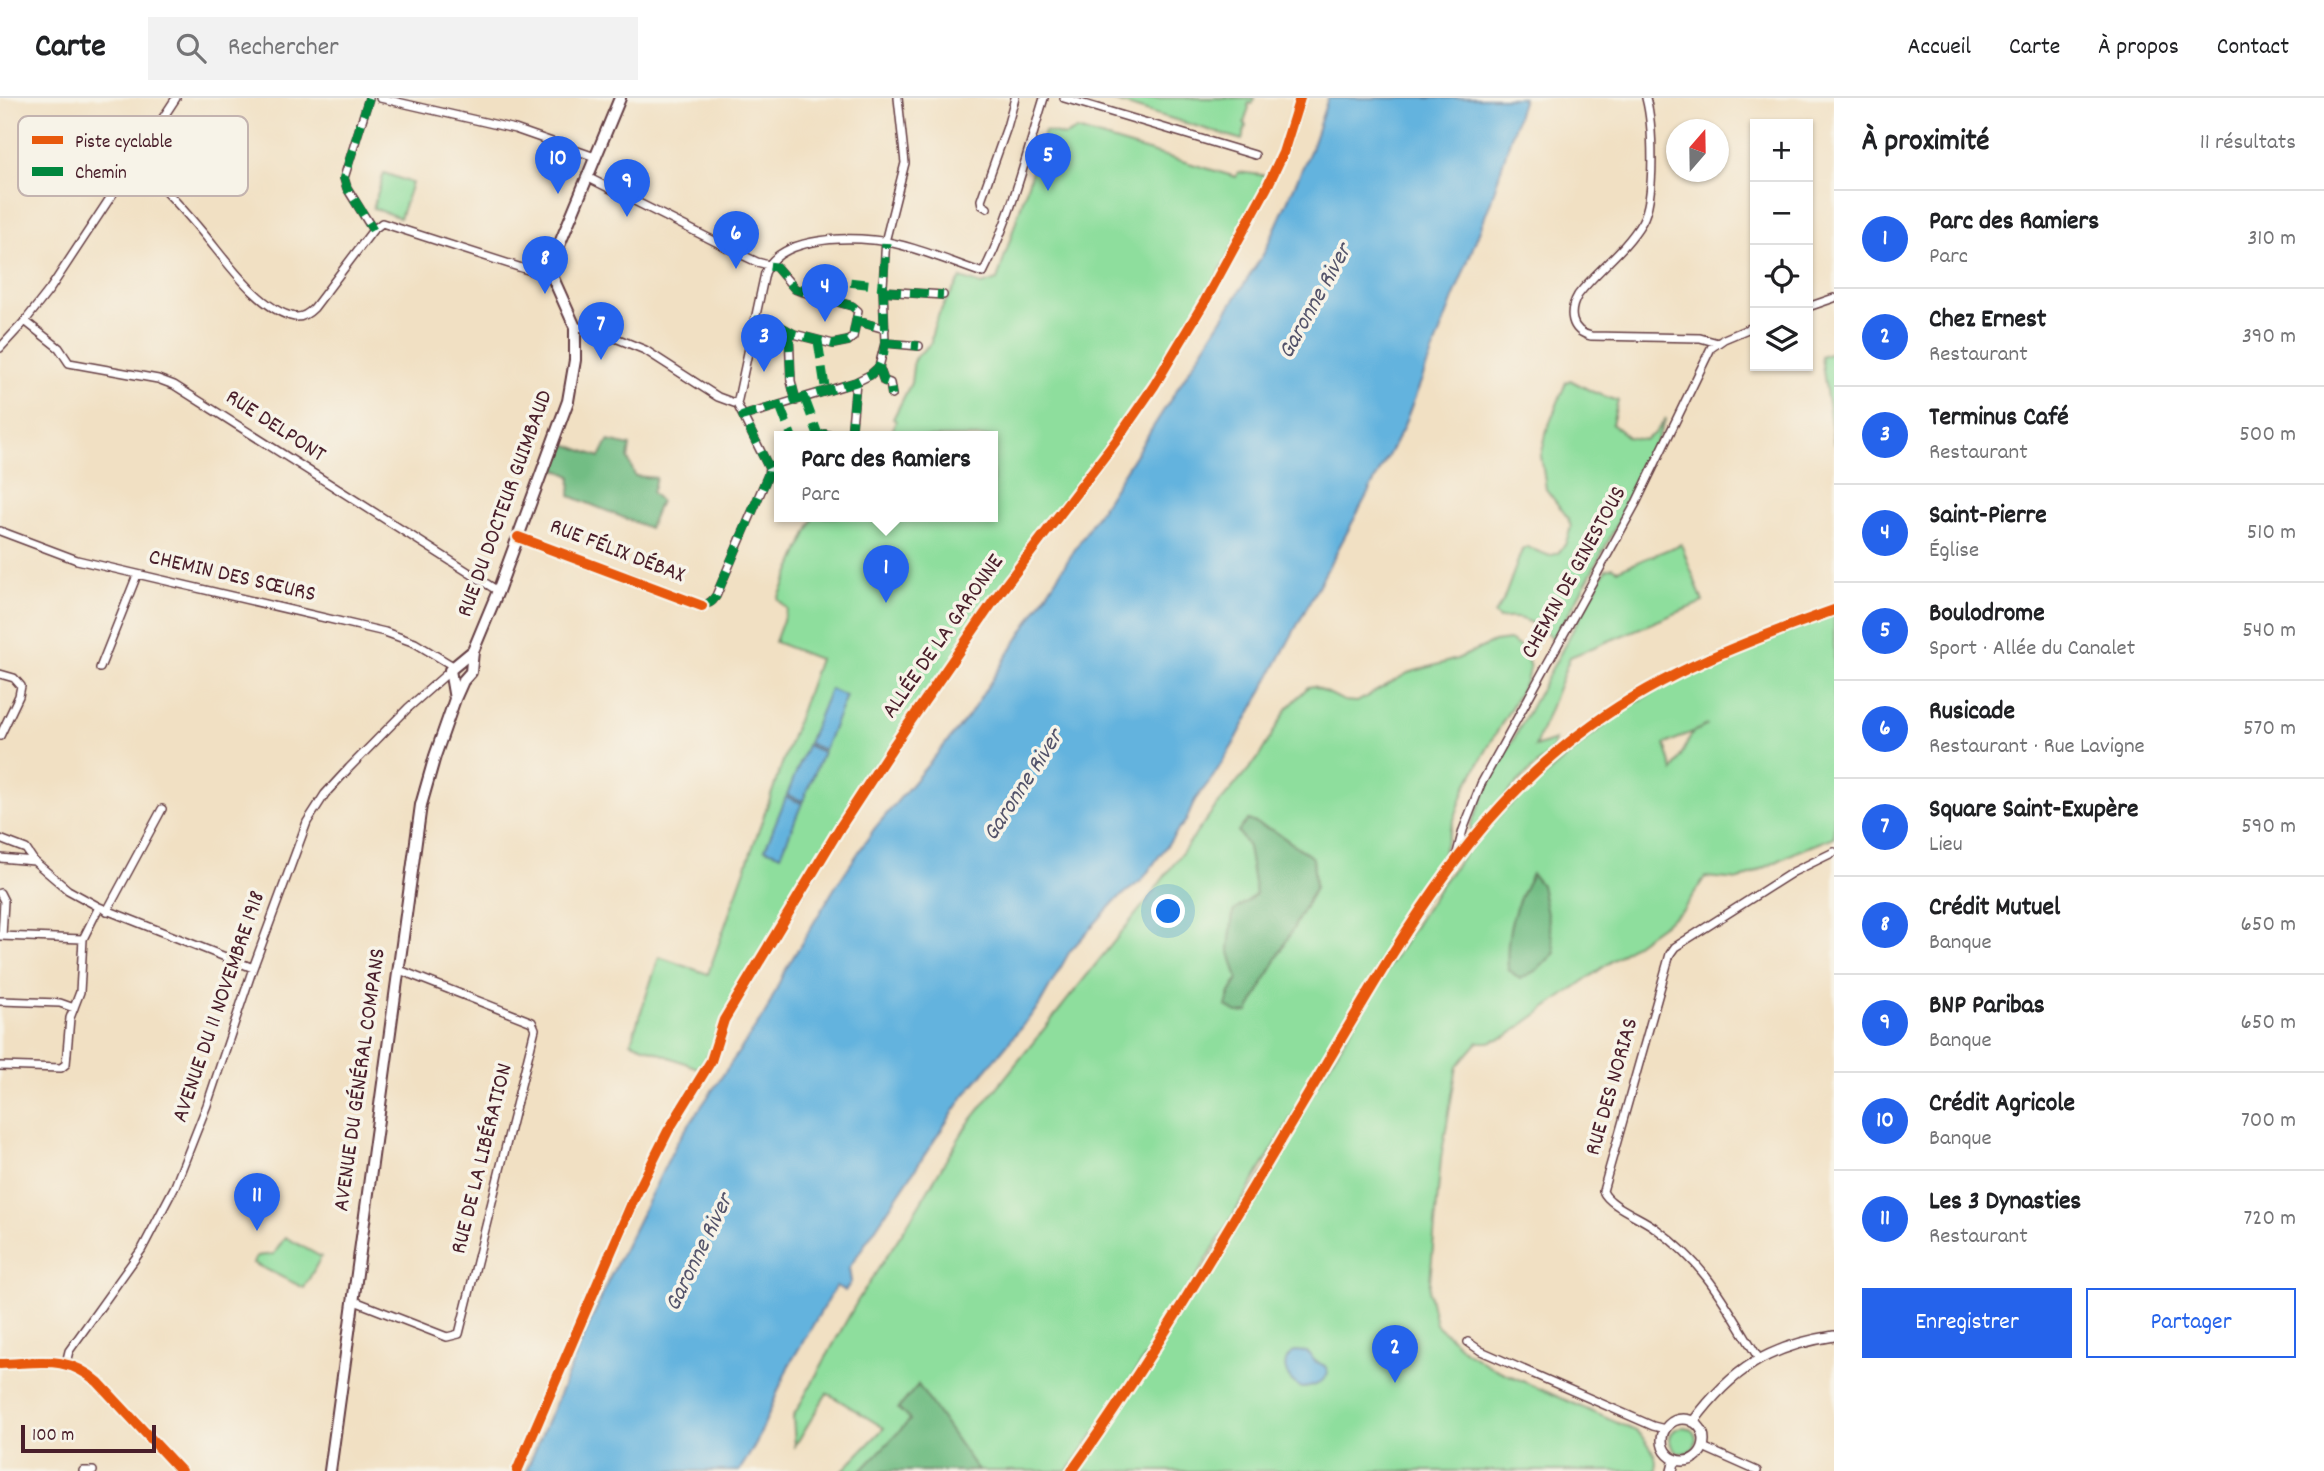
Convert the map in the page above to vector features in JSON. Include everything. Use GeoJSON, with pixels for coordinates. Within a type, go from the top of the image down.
{"type":"FeatureCollection","features":[{"type":"Feature","properties":{"kind":"main road"},"geometry":{"type":"LineString","coordinates":[[575,327],[553,278],[556,252],[590,179],[595,157],[620,98]]}},
{"type":"Feature","properties":{"kind":"main road","name":"RUE DU DOCTEUR GUIMBAUD"},"geometry":{"type":"LineString","coordinates":[[457,674],[473,651],[498,591],[568,401],[575,358],[575,327]]}},
{"type":"Feature","properties":{"kind":"main road","name":"AVENUE DU GÉNÉRAL COMPANS"},"geometry":{"type":"LineString","coordinates":[[330,1471],[421,805],[455,699],[457,674]]}},
{"type":"Feature","properties":{"kind":"street"},"geometry":{"type":"LineString","coordinates":[[165,116],[176,98]]}},
{"type":"Feature","properties":{"kind":"street"},"geometry":{"type":"LineString","coordinates":[[369,98],[344,178],[347,188],[373,230]]}},
{"type":"Feature","properties":{"kind":"street"},"geometry":{"type":"LineString","coordinates":[[380,98],[515,129],[595,157]]}},
{"type":"Feature","properties":{"kind":"street"},"geometry":{"type":"LineString","coordinates":[[892,395],[890,383],[884,381],[879,367],[885,342],[883,291],[886,243],[905,163],[898,98]]}},
{"type":"Feature","properties":{"kind":"street"},"geometry":{"type":"LineString","coordinates":[[987,208],[981,201],[1015,98]]}},
{"type":"Feature","properties":{"kind":"street"},"geometry":{"type":"LineString","coordinates":[[774,466],[769,468],[737,404],[754,320],[768,266],[774,256],[789,248],[826,240],[873,240],[983,273],[995,251],[1007,217],[1044,98]]}},
{"type":"Feature","properties":{"kind":"street"},"geometry":{"type":"LineString","coordinates":[[1064,98],[1255,155]]}},
{"type":"Feature","properties":{"kind":"street"},"geometry":{"type":"LineString","coordinates":[[1646,98],[1651,116],[1652,136],[1647,213],[1619,254],[1578,295],[1573,303],[1572,322],[1583,334],[1591,336],[1688,337],[1718,343],[1750,329]]}},
{"type":"Feature","properties":{"kind":"street"},"geometry":{"type":"LineString","coordinates":[[590,179],[768,266],[776,267],[795,289],[852,306],[858,311],[853,337],[840,343],[818,341],[789,331],[778,324],[754,320]]}},
{"type":"Feature","properties":{"kind":"street"},"geometry":{"type":"LineString","coordinates":[[0,348],[50,289],[113,196]]}},
{"type":"Feature","properties":{"kind":"street"},"geometry":{"type":"LineString","coordinates":[[167,196],[250,289],[293,317],[301,317],[314,308],[373,230],[382,223],[553,278]]}},
{"type":"Feature","properties":{"kind":"street"},"geometry":{"type":"LineString","coordinates":[[883,291],[943,295]]}},
{"type":"Feature","properties":{"kind":"street"},"geometry":{"type":"LineString","coordinates":[[1813,305],[1834,298]]}},
{"type":"Feature","properties":{"kind":"street","name":"RUE DELPONT"},"geometry":{"type":"LineString","coordinates":[[25,321],[60,348],[69,363],[158,379],[174,385],[498,591]]}},
{"type":"Feature","properties":{"kind":"street"},"geometry":{"type":"LineString","coordinates":[[858,321],[885,329]]}},
{"type":"Feature","properties":{"kind":"street"},"geometry":{"type":"LineString","coordinates":[[575,327],[591,328],[645,350],[718,397],[737,404]]}},
{"type":"Feature","properties":{"kind":"street"},"geometry":{"type":"LineString","coordinates":[[789,331],[791,381],[796,401]]}},
{"type":"Feature","properties":{"kind":"street"},"geometry":{"type":"LineString","coordinates":[[885,342],[919,346]]}},
{"type":"Feature","properties":{"kind":"street","name":"CHEMIN DE GINESTOUS"},"geometry":{"type":"LineString","coordinates":[[1455,861],[1463,830],[1481,784],[1636,503],[1711,348],[1718,343]]}},
{"type":"Feature","properties":{"kind":"street"},"geometry":{"type":"LineString","coordinates":[[743,416],[856,382],[879,367]]}},
{"type":"Feature","properties":{"kind":"street"},"geometry":{"type":"LineString","coordinates":[[852,431],[856,382]]}},
{"type":"Feature","properties":{"kind":"street","name":"RUE FÉLIX DÉBAX"},"geometry":{"type":"LineString","coordinates":[[518,537],[695,605],[705,605],[716,596],[769,468]]}},
{"type":"Feature","properties":{"kind":"street","name":"CHEMIN DES SŒURS"},"geometry":{"type":"LineString","coordinates":[[0,531],[77,560],[385,632],[415,643],[457,674]]}},
{"type":"Feature","properties":{"kind":"street"},"geometry":{"type":"LineString","coordinates":[[100,668],[136,575]]}},
{"type":"Feature","properties":{"kind":"street"},"geometry":{"type":"LineString","coordinates":[[0,674],[18,681],[21,691],[0,736]]}},
{"type":"Feature","properties":{"kind":"street"},"geometry":{"type":"LineString","coordinates":[[436,685],[457,674]]}},
{"type":"Feature","properties":{"kind":"street","name":"AVENUE DU 11 NOVEMBRE 1918"},"geometry":{"type":"LineString","coordinates":[[66,1363],[69,1351],[142,1249],[175,1185],[207,1105],[253,968],[307,822],[325,794],[408,708],[436,685],[457,674]]}},
{"type":"Feature","properties":{"kind":"street"},"geometry":{"type":"LineString","coordinates":[[107,911],[162,809]]}},
{"type":"Feature","properties":{"kind":"street"},"geometry":{"type":"LineString","coordinates":[[0,839],[26,849],[34,860],[68,890],[99,907],[253,968]]}},
{"type":"Feature","properties":{"kind":"street"},"geometry":{"type":"LineString","coordinates":[[9,860],[14,844]]}},
{"type":"Feature","properties":{"kind":"street","name":"RUE DES NORIAS"},"geometry":{"type":"LineString","coordinates":[[1759,1359],[1717,1289],[1691,1258],[1649,1223],[1607,1199],[1603,1191],[1670,954],[1675,947],[1793,872],[1834,852]]}},
{"type":"Feature","properties":{"kind":"street"},"geometry":{"type":"LineString","coordinates":[[0,858],[34,860]]}},
{"type":"Feature","properties":{"kind":"street"},"geometry":{"type":"LineString","coordinates":[[0,893],[4,901],[1,936],[83,939]]}},
{"type":"Feature","properties":{"kind":"street"},"geometry":{"type":"LineString","coordinates":[[0,1066],[64,1067],[68,1059],[69,1026],[80,992],[83,939],[99,907]]}},
{"type":"Feature","properties":{"kind":"street","name":"RUE DE LA LIBÉRATION"},"geometry":{"type":"LineString","coordinates":[[352,1300],[447,1337],[459,1334],[535,1029],[532,1022],[397,969]]}},
{"type":"Feature","properties":{"kind":"street"},"geometry":{"type":"LineString","coordinates":[[0,1001],[60,1003],[74,1008]]}},
{"type":"Feature","properties":{"kind":"street"},"geometry":{"type":"LineString","coordinates":[[1693,1422],[1720,1388],[1759,1359],[1786,1346],[1834,1336]]}},
{"type":"Feature","properties":{"kind":"street"},"geometry":{"type":"LineString","coordinates":[[1468,1342],[1481,1351],[1665,1429]]}},
{"type":"Feature","properties":{"kind":"street"},"geometry":{"type":"LineString","coordinates":[[0,1364],[66,1363],[83,1370],[98,1382],[181,1471]]}},
{"type":"Feature","properties":{"kind":"street"},"geometry":{"type":"LineString","coordinates":[[1677,1420],[1693,1422],[1703,1432],[1703,1447],[1693,1459],[1675,1459],[1666,1452],[1663,1445],[1665,1429],[1677,1420]]}},
{"type":"Feature","properties":{"kind":"street"},"geometry":{"type":"LineString","coordinates":[[1703,1447],[1757,1471]]}},
{"type":"Feature","properties":{"kind":"street"},"geometry":{"type":"LineString","coordinates":[[1672,1471],[1675,1459]]}},
{"type":"Feature","properties":{"kind":"street"},"geometry":{"type":"LineString","coordinates":[[83,1471],[93,1471]]}},
{"type":"Feature","properties":{"kind":"green space"},"geometry":{"type":"Polygon","coordinates":[[[1103,98],[1254,98],[1248,106],[1242,140],[1103,98]]]}},
{"type":"Feature","properties":{"kind":"green space"},"geometry":{"type":"Polygon","coordinates":[[[1077,130],[1236,177],[1238,172],[1270,176],[1222,267],[1152,387],[987,608],[841,826],[700,1069],[631,1042],[659,957],[708,974],[819,659],[775,642],[787,609],[778,599],[812,522],[998,522],[998,431],[892,431],[896,421],[893,419],[911,383],[914,359],[931,343],[938,317],[961,278],[982,285],[997,280],[1045,131],[1065,136],[1077,130]]]}},
{"type":"Feature","properties":{"kind":"green space"},"geometry":{"type":"Polygon","coordinates":[[[384,173],[412,183],[400,218],[373,208],[384,173]]]}},
{"type":"Feature","properties":{"kind":"green space"},"geometry":{"type":"Polygon","coordinates":[[[1834,352],[1834,445],[1821,357],[1834,352]]]}},
{"type":"Feature","properties":{"kind":"green space"},"geometry":{"type":"Polygon","coordinates":[[[1570,380],[1618,401],[1612,424],[1628,437],[1644,440],[1655,433],[1666,418],[1614,530],[1554,639],[1522,619],[1499,619],[1494,614],[1503,601],[1522,550],[1527,547],[1550,556],[1558,553],[1565,545],[1571,527],[1568,518],[1546,489],[1541,456],[1547,430],[1566,382],[1570,380]]]}},
{"type":"Feature","properties":{"kind":"green space"},"geometry":{"type":"Polygon","coordinates":[[[608,441],[630,446],[628,459],[635,476],[656,478],[652,493],[660,501],[649,528],[570,496],[571,476],[553,468],[560,442],[600,457],[608,441]]]}},
{"type":"Feature","properties":{"kind":"green space"},"geometry":{"type":"Polygon","coordinates":[[[1681,544],[1703,602],[1570,657],[1535,747],[1555,740],[1552,751],[1517,783],[1478,829],[1471,831],[1471,824],[1488,786],[1606,569],[1613,567],[1618,570],[1681,544]]]}},
{"type":"Feature","properties":{"kind":"green space"},"geometry":{"type":"Polygon","coordinates":[[[1834,613],[1834,837],[1798,851],[1740,880],[1705,877],[1683,910],[1507,1036],[1489,1042],[1478,1042],[1457,1066],[1441,1158],[1429,1292],[1436,1324],[1465,1351],[1493,1368],[1636,1431],[1651,1449],[1657,1471],[1078,1471],[1101,1439],[1393,960],[1441,885],[1469,848],[1501,813],[1621,711],[1697,667],[1834,613]],[[1708,725],[1665,744],[1673,771],[1693,732],[1708,725]]]}},
{"type":"Feature","properties":{"kind":"green space"},"geometry":{"type":"Polygon","coordinates":[[[1509,640],[1524,649],[1530,668],[1526,681],[1466,786],[1444,848],[1442,871],[1192,1284],[1117,1401],[1068,1471],[978,1471],[918,1385],[911,1420],[861,1471],[842,1471],[884,1428],[827,1393],[795,1446],[793,1417],[858,1300],[967,1125],[1145,903],[1215,808],[1257,760],[1287,709],[1308,687],[1314,686],[1344,701],[1357,702],[1408,673],[1457,659],[1494,642],[1509,640]],[[1248,820],[1238,831],[1248,847],[1256,894],[1238,979],[1230,993],[1262,982],[1315,888],[1313,858],[1274,831],[1248,820]]]}},
{"type":"Feature","properties":{"kind":"green space"},"geometry":{"type":"Polygon","coordinates":[[[1248,820],[1274,831],[1313,858],[1315,888],[1248,1012],[1237,1013],[1226,1006],[1238,979],[1229,949],[1233,912],[1256,894],[1248,847],[1238,831],[1248,820]]]}},
{"type":"Feature","properties":{"kind":"green space"},"geometry":{"type":"Polygon","coordinates":[[[1532,874],[1541,885],[1555,953],[1537,970],[1520,979],[1508,969],[1508,943],[1520,897],[1532,874]]]}},
{"type":"Feature","properties":{"kind":"green space"},"geometry":{"type":"Polygon","coordinates":[[[285,1237],[321,1257],[304,1288],[253,1263],[257,1256],[274,1254],[285,1237]]]}},
{"type":"Feature","properties":{"kind":"green space"},"geometry":{"type":"Polygon","coordinates":[[[918,1385],[978,1471],[861,1471],[910,1420],[898,1409],[918,1385]]]}},
{"type":"Feature","properties":{"kind":"green space"},"geometry":{"type":"Polygon","coordinates":[[[1683,1427],[1692,1431],[1696,1440],[1692,1449],[1683,1453],[1674,1449],[1670,1440],[1674,1431],[1683,1427]]]}},
{"type":"Feature","properties":{"kind":"water","name":"Garonne River"},"geometry":{"type":"Polygon","coordinates":[[[1328,98],[1523,98],[1491,201],[1403,428],[1233,745],[1195,800],[1186,821],[1142,880],[1115,901],[1070,951],[1039,1006],[964,1096],[849,1268],[851,1282],[845,1291],[836,1286],[788,1367],[756,1444],[739,1471],[526,1471],[611,1275],[677,1142],[766,1012],[783,974],[874,829],[968,717],[1264,253],[1311,149],[1328,98]]]}},
{"type":"Feature","properties":{"kind":"water"},"geometry":{"type":"Polygon","coordinates":[[[830,689],[846,696],[824,750],[808,743],[830,689]]]}},
{"type":"Feature","properties":{"kind":"water"},"geometry":{"type":"Polygon","coordinates":[[[807,745],[823,752],[803,801],[787,795],[807,745]]]}},
{"type":"Feature","properties":{"kind":"water"},"geometry":{"type":"Polygon","coordinates":[[[786,797],[802,803],[781,855],[765,849],[786,797]]]}},
{"type":"Feature","properties":{"kind":"water"},"geometry":{"type":"Polygon","coordinates":[[[1295,1351],[1307,1352],[1315,1361],[1325,1366],[1328,1374],[1323,1380],[1314,1386],[1302,1388],[1292,1381],[1285,1366],[1286,1360],[1295,1351]]]}},
{"type":"Feature","properties":{"kind":"marked path"},"geometry":{"type":"LineString","coordinates":[[369,98],[344,178],[347,188],[373,230]]}},
{"type":"Feature","properties":{"kind":"marked path"},"geometry":{"type":"LineString","coordinates":[[769,468],[743,416],[856,382],[879,367],[885,343],[883,286],[886,243]]}},
{"type":"Feature","properties":{"kind":"marked path"},"geometry":{"type":"LineString","coordinates":[[754,320],[778,325],[794,334],[833,344],[848,341],[853,337],[858,311],[852,306],[795,289],[776,267],[768,266]]}},
{"type":"Feature","properties":{"kind":"marked path"},"geometry":{"type":"LineString","coordinates":[[800,291],[821,279],[883,286]]}},
{"type":"Feature","properties":{"kind":"marked path"},"geometry":{"type":"LineString","coordinates":[[883,291],[943,295]]}},
{"type":"Feature","properties":{"kind":"marked path"},"geometry":{"type":"LineString","coordinates":[[857,321],[885,329]]}},
{"type":"Feature","properties":{"kind":"marked path"},"geometry":{"type":"LineString","coordinates":[[789,332],[791,381],[796,401]]}},
{"type":"Feature","properties":{"kind":"marked path"},"geometry":{"type":"LineString","coordinates":[[818,341],[826,393]]}},
{"type":"Feature","properties":{"kind":"marked path"},"geometry":{"type":"LineString","coordinates":[[885,343],[919,346]]}},
{"type":"Feature","properties":{"kind":"marked path"},"geometry":{"type":"LineString","coordinates":[[879,367],[884,381],[890,383],[892,395]]}},
{"type":"Feature","properties":{"kind":"marked path"},"geometry":{"type":"LineString","coordinates":[[852,431],[856,382]]}},
{"type":"Feature","properties":{"kind":"marked path"},"geometry":{"type":"LineString","coordinates":[[805,399],[817,431]]}},
{"type":"Feature","properties":{"kind":"marked path"},"geometry":{"type":"LineString","coordinates":[[780,406],[790,431]]}},
{"type":"Feature","properties":{"kind":"marked path"},"geometry":{"type":"LineString","coordinates":[[702,606],[716,596],[769,468]]}},
{"type":"Feature","properties":{"kind":"cycle path","name":"ALLÉE DE LA GARONNE"},"geometry":{"type":"LineString","coordinates":[[517,1471],[632,1203],[668,1131],[711,1061],[724,1020],[841,826],[892,748],[995,599],[1116,441],[1154,386],[1205,301],[1267,187],[1283,153],[1300,98]]}},
{"type":"Feature","properties":{"kind":"cycle path"},"geometry":{"type":"LineString","coordinates":[[518,537],[702,606]]}},
{"type":"Feature","properties":{"kind":"cycle path"},"geometry":{"type":"LineString","coordinates":[[1072,1471],[1135,1379],[1194,1285],[1400,942],[1467,846],[1505,802],[1547,761],[1593,724],[1650,688],[1709,658],[1834,610]]}},
{"type":"Feature","properties":{"kind":"cycle path"},"geometry":{"type":"LineString","coordinates":[[0,1364],[52,1362],[75,1367],[86,1373],[98,1382],[181,1471]]}},
{"type":"Feature","properties":{"kind":"place","name":"Boulodrome"},"geometry":{"type":"Point","coordinates":[1048,191]}},
{"type":"Feature","properties":{"kind":"place","name":"Crédit Agricole"},"geometry":{"type":"Point","coordinates":[558,194]}},
{"type":"Feature","properties":{"kind":"place","name":"BNP Paribas"},"geometry":{"type":"Point","coordinates":[627,217]}},
{"type":"Feature","properties":{"kind":"place","name":"Rusicade"},"geometry":{"type":"Point","coordinates":[736,269]}},
{"type":"Feature","properties":{"kind":"place","name":"Crédit Mutuel"},"geometry":{"type":"Point","coordinates":[545,294]}},
{"type":"Feature","properties":{"kind":"place","name":"Saint-Pierre"},"geometry":{"type":"Point","coordinates":[825,322]}},
{"type":"Feature","properties":{"kind":"place","name":"Square Saint-Exupère"},"geometry":{"type":"Point","coordinates":[601,360]}},
{"type":"Feature","properties":{"kind":"place","name":"Terminus Café"},"geometry":{"type":"Point","coordinates":[764,372]}},
{"type":"Feature","properties":{"kind":"place","name":"Parc des Ramiers"},"geometry":{"type":"Point","coordinates":[886,603]}},
{"type":"Feature","properties":{"kind":"place","name":"Les 3 Dynasties"},"geometry":{"type":"Point","coordinates":[257,1231]}},
{"type":"Feature","properties":{"kind":"place","name":"Chez Ernest"},"geometry":{"type":"Point","coordinates":[1395,1383]}}]}
